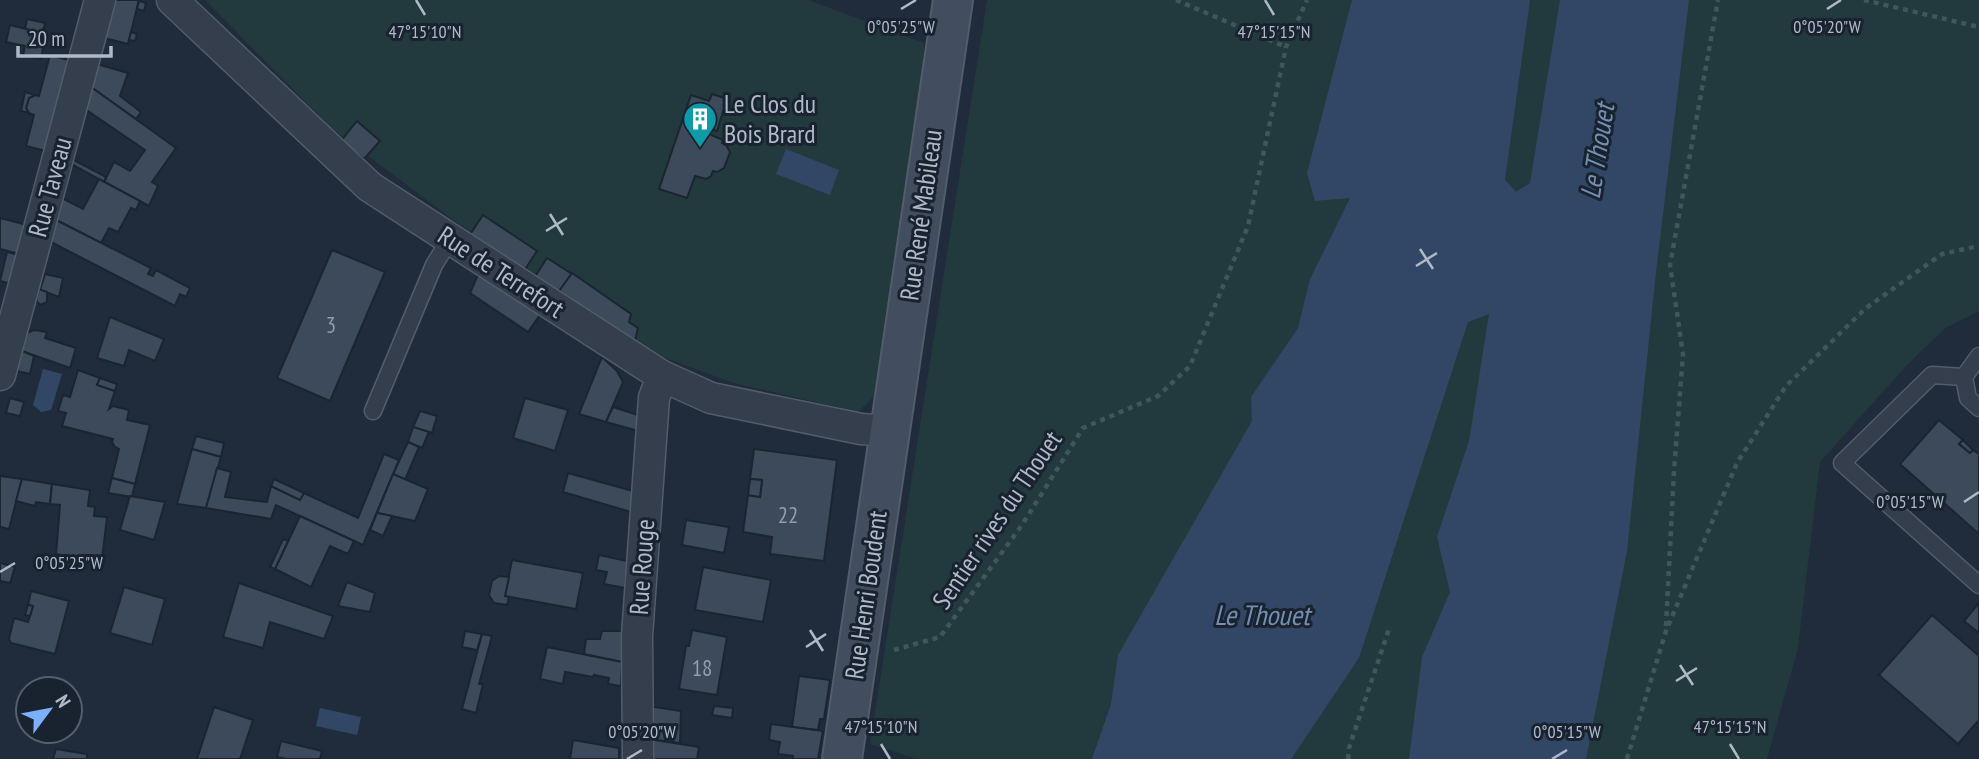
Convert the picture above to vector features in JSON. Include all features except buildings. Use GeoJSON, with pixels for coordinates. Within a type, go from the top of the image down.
{"type":"FeatureCollection","features":[{"type":"Feature","properties":{"kind":"main road","name":"Rue René Mabileau"},"geometry":{"type":"LineString","coordinates":[[890,431],[953,0]]}},
{"type":"Feature","properties":{"kind":"main road","name":"Rue Henri Boudent"},"geometry":{"type":"LineString","coordinates":[[842,759],[890,431]]}},
{"type":"Feature","properties":{"kind":"street","name":"Rue Taveau"},"geometry":{"type":"LineString","coordinates":[[0,375],[100,0]]}},
{"type":"Feature","properties":{"kind":"street","name":"Rue de Terrefort"},"geometry":{"type":"LineString","coordinates":[[173,0],[370,187],[662,376],[711,398],[860,429],[890,431]]}},
{"type":"Feature","properties":{"kind":"street","name":"Rue Rouge"},"geometry":{"type":"LineString","coordinates":[[638,759],[637,636],[654,398],[662,376]]}},
{"type":"Feature","properties":{"kind":"lane"},"geometry":{"type":"LineString","coordinates":[[373,411],[434,265],[450,239]]}},
{"type":"Feature","properties":{"kind":"lane"},"geometry":{"type":"LineString","coordinates":[[1979,356],[1964,377],[1968,398],[1979,408]]}},
{"type":"Feature","properties":{"kind":"lane"},"geometry":{"type":"LineString","coordinates":[[1964,377],[1932,375],[1842,463],[1979,585]]}},
{"type":"Feature","properties":{"kind":"path"},"geometry":{"type":"LineString","coordinates":[[1176,0],[1286,47]]}},
{"type":"Feature","properties":{"kind":"path","name":"Sentier rives du Thouet"},"geometry":{"type":"LineString","coordinates":[[856,661],[940,637],[1022,525],[1083,428],[1158,396],[1190,366],[1248,226],[1286,47],[1307,0]]}},
{"type":"Feature","properties":{"kind":"path"},"geometry":{"type":"LineString","coordinates":[[1666,631],[1683,354],[1670,265],[1718,0]]}},
{"type":"Feature","properties":{"kind":"path"},"geometry":{"type":"LineString","coordinates":[[1864,0],[1979,27]]}},
{"type":"Feature","properties":{"kind":"path"},"geometry":{"type":"LineString","coordinates":[[1627,759],[1666,631],[1737,463],[1786,386],[1866,308],[1942,254],[1979,246]]}},
{"type":"Feature","properties":{"kind":"path"},"geometry":{"type":"LineString","coordinates":[[1348,759],[1349,748],[1390,626]]}},
{"type":"Feature","properties":{"kind":"green space"},"geometry":{"type":"Polygon","coordinates":[[[205,0],[808,0],[924,43],[922,79],[875,395],[858,412],[734,383],[652,353],[452,219],[331,128],[205,0]]]}},
{"type":"Feature","properties":{"kind":"green space"},"geometry":{"type":"Polygon","coordinates":[[[987,0],[1979,0],[1979,311],[1945,328],[1906,366],[1820,462],[1798,648],[1767,759],[918,759],[870,744],[987,0]]]}},
{"type":"Feature","properties":{"kind":"water","name":"Le Thouet"},"geometry":{"type":"Polygon","coordinates":[[[1352,0],[1530,0],[1505,180],[1516,192],[1530,183],[1560,0],[1689,0],[1656,272],[1627,551],[1586,759],[1409,759],[1422,657],[1450,592],[1437,537],[1469,441],[1489,314],[1468,322],[1359,658],[1291,759],[1092,759],[1111,704],[1118,655],[1252,421],[1251,397],[1298,328],[1310,279],[1350,198],[1315,201],[1307,173],[1352,0]]]}},
{"type":"Feature","properties":{"kind":"water"},"geometry":{"type":"Polygon","coordinates":[[[786,149],[839,170],[830,195],[776,174],[786,149]]]}},
{"type":"Feature","properties":{"kind":"water"},"geometry":{"type":"Polygon","coordinates":[[[43,369],[62,374],[51,410],[41,412],[33,405],[43,369]]]}},
{"type":"Feature","properties":{"kind":"water"},"geometry":{"type":"Polygon","coordinates":[[[320,708],[361,717],[357,735],[316,726],[320,708]]]}},
{"type":"Feature","properties":{"kind":"place","name":"Le Clos du Bois Brard"},"geometry":{"type":"Point","coordinates":[700,149]}}]}
